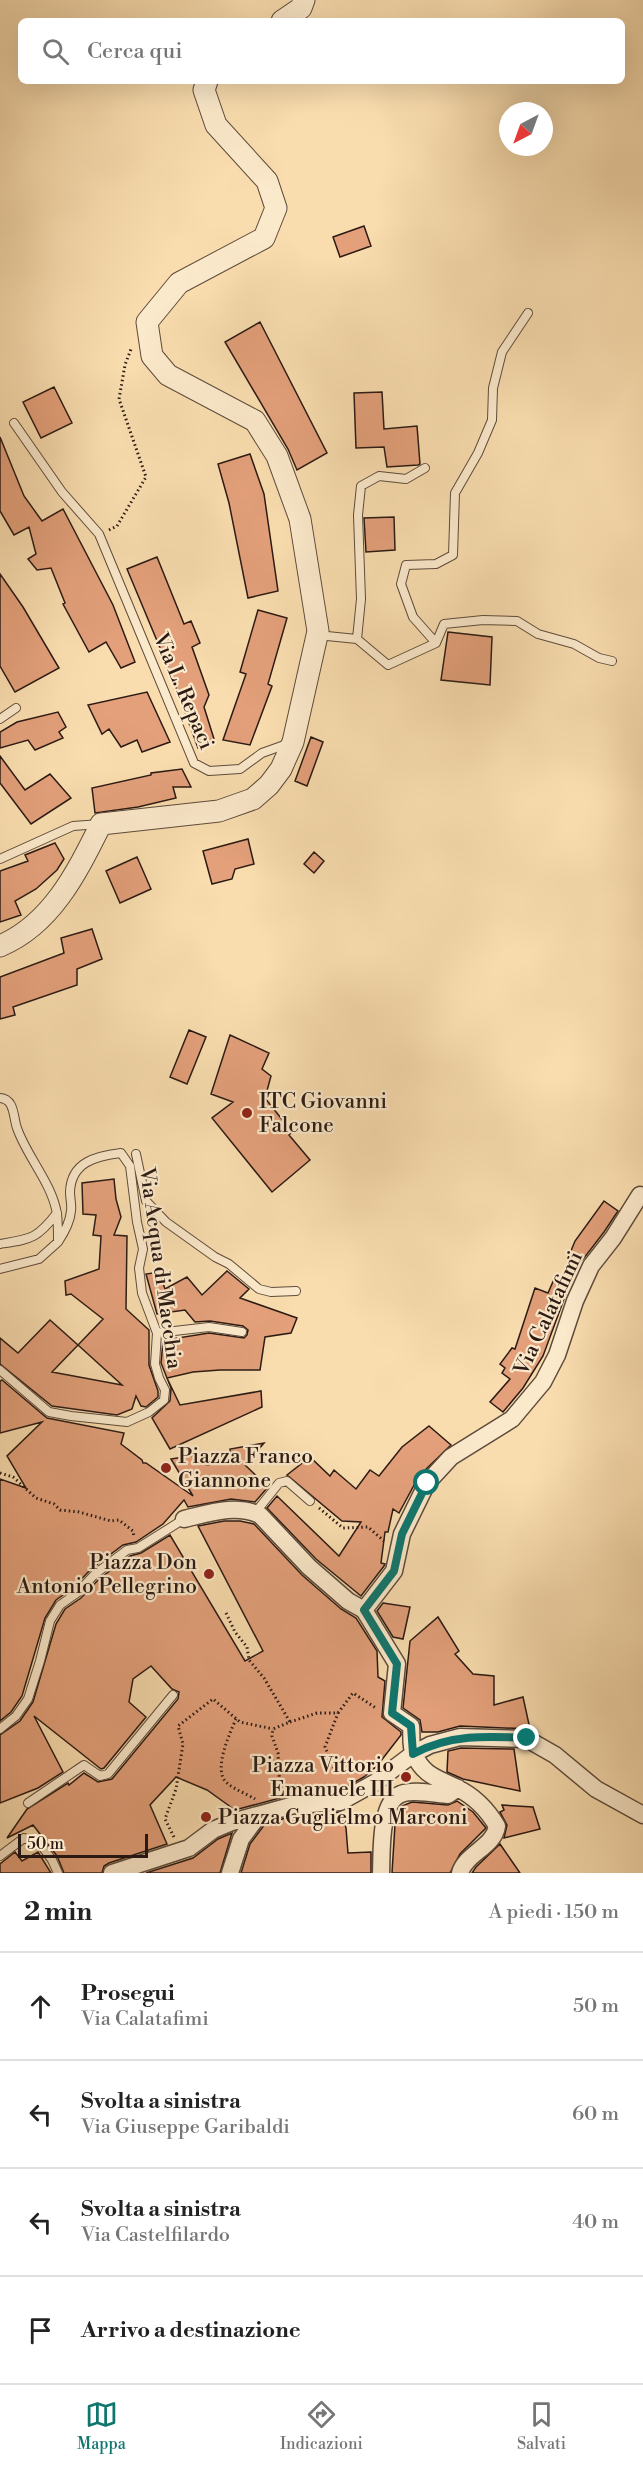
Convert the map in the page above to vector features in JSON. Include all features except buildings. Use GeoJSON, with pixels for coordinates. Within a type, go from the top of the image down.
{"type":"FeatureCollection","features":[{"type":"Feature","properties":{"kind":"street"},"geometry":{"type":"LineString","coordinates":[[286,18],[300,8],[304,0]]}},
{"type":"Feature","properties":{"kind":"street"},"geometry":{"type":"LineString","coordinates":[[0,946],[14,940],[55,905],[82,862],[100,824],[219,811],[253,799],[269,785],[281,769],[293,742],[318,631],[300,519],[277,456],[255,421],[168,375],[152,356],[147,322],[179,283],[264,238],[276,208],[267,180],[216,125],[204,90],[206,84]]}},
{"type":"Feature","properties":{"kind":"street","name":"Via Calatafimi"},"geometry":{"type":"LineString","coordinates":[[364,1610],[394,1571],[402,1534],[427,1483],[451,1457],[512,1419],[543,1382],[557,1355],[575,1300],[591,1266],[613,1238],[640,1195]]}},
{"type":"Feature","properties":{"kind":"street"},"geometry":{"type":"LineString","coordinates":[[184,1519],[227,1510],[260,1515],[309,1567],[348,1600],[364,1610],[397,1664],[392,1713],[411,1726],[413,1754],[429,1774],[441,1782],[458,1788],[488,1810],[497,1827],[496,1835],[474,1853],[460,1873]]}},
{"type":"Feature","properties":{"kind":"street"},"geometry":{"type":"LineString","coordinates":[[112,1873],[189,1848],[213,1830],[278,1809],[342,1801],[376,1782],[413,1754],[430,1745],[460,1737],[527,1738],[555,1755],[596,1789],[643,1815]]}},
{"type":"Feature","properties":{"kind":"street"},"geometry":{"type":"LineString","coordinates":[[381,1873],[382,1839],[388,1807],[394,1798],[407,1792],[448,1795],[458,1788]]}},
{"type":"Feature","properties":{"kind":"street"},"geometry":{"type":"LineString","coordinates":[[230,1873],[241,1839],[258,1816]]}},
{"type":"Feature","properties":{"kind":"lane"},"geometry":{"type":"LineString","coordinates":[[436,643],[413,617],[401,584],[406,565],[436,564],[453,555],[455,493],[478,453],[492,420],[493,388],[502,352],[528,313]]}},
{"type":"Feature","properties":{"kind":"lane","name":"Via L. Repaci"},"geometry":{"type":"LineString","coordinates":[[14,423],[62,492],[99,534],[194,763],[209,771],[240,769],[262,753],[293,742]]}},
{"type":"Feature","properties":{"kind":"lane"},"geometry":{"type":"LineString","coordinates":[[357,639],[361,599],[358,515],[361,486],[378,476],[406,479],[425,468]]}},
{"type":"Feature","properties":{"kind":"lane"},"geometry":{"type":"LineString","coordinates":[[317,635],[357,639],[388,665],[436,643],[444,624],[483,620],[517,621],[538,634],[574,644],[598,658],[612,662]]}},
{"type":"Feature","properties":{"kind":"lane"},"geometry":{"type":"LineString","coordinates":[[0,719],[16,708]]}},
{"type":"Feature","properties":{"kind":"lane"},"geometry":{"type":"LineString","coordinates":[[0,859],[74,826],[100,824]]}},
{"type":"Feature","properties":{"kind":"lane"},"geometry":{"type":"LineString","coordinates":[[0,1098],[5,1098],[11,1103],[17,1128],[57,1213],[58,1242],[39,1259],[0,1269]]}},
{"type":"Feature","properties":{"kind":"lane","name":"Via Acqua di Macchia"},"geometry":{"type":"LineString","coordinates":[[0,1370],[49,1412],[127,1422],[149,1412],[164,1400],[165,1390],[155,1364],[157,1333],[142,1293],[139,1268],[143,1248],[136,1222],[130,1166],[121,1153],[86,1162],[73,1174],[70,1191],[72,1210],[67,1227],[58,1242]]}},
{"type":"Feature","properties":{"kind":"lane"},"geometry":{"type":"LineString","coordinates":[[136,1154],[146,1201],[166,1222],[215,1257],[229,1264],[258,1289],[271,1292],[296,1291]]}},
{"type":"Feature","properties":{"kind":"lane"},"geometry":{"type":"LineString","coordinates":[[0,1244],[28,1240],[44,1230],[57,1213]]}},
{"type":"Feature","properties":{"kind":"lane"},"geometry":{"type":"LineString","coordinates":[[157,1333],[209,1328],[242,1332]]}},
{"type":"Feature","properties":{"kind":"lane"},"geometry":{"type":"LineString","coordinates":[[255,1513],[279,1483],[287,1481],[310,1501]]}},
{"type":"Feature","properties":{"kind":"lane"},"geometry":{"type":"LineString","coordinates":[[0,1730],[16,1716],[28,1699],[50,1621],[60,1605],[109,1563],[184,1519]]}},
{"type":"Feature","properties":{"kind":"lane"},"geometry":{"type":"LineString","coordinates":[[28,1803],[84,1765],[100,1776],[108,1774],[173,1695]]}},
{"type":"Feature","properties":{"kind":"lane"},"geometry":{"type":"LineString","coordinates":[[0,1856],[24,1838],[39,1842],[58,1873]]}},
{"type":"Feature","properties":{"kind":"path"},"geometry":{"type":"LineString","coordinates":[[99,534],[117,526],[146,477],[119,399],[125,365],[132,347]]}},
{"type":"Feature","properties":{"kind":"path"},"geometry":{"type":"LineString","coordinates":[[0,1473],[13,1477],[36,1498],[54,1504],[60,1510],[79,1512],[111,1521],[118,1520],[133,1531],[134,1549]]}},
{"type":"Feature","properties":{"kind":"path"},"geometry":{"type":"LineString","coordinates":[[310,1501],[343,1528],[368,1527],[399,1554]]}},
{"type":"Feature","properties":{"kind":"path"},"geometry":{"type":"LineString","coordinates":[[226,1612],[235,1632],[247,1647],[249,1660],[264,1678],[290,1722]]}},
{"type":"Feature","properties":{"kind":"path"},"geometry":{"type":"LineString","coordinates":[[334,1768],[325,1748],[338,1713],[353,1693],[371,1706],[392,1713]]}},
{"type":"Feature","properties":{"kind":"path"},"geometry":{"type":"LineString","coordinates":[[181,1851],[165,1819],[176,1789],[183,1744],[177,1726],[213,1699],[240,1722],[273,1729],[317,1713],[338,1713]]}},
{"type":"Feature","properties":{"kind":"path"},"geometry":{"type":"LineString","coordinates":[[236,1719],[228,1737],[221,1773],[226,1782],[278,1809],[278,1753],[272,1736],[273,1729]]}},
{"type":"Feature","properties":{"kind":"place","name":"ITC Giovanni Falcone"},"geometry":{"type":"Point","coordinates":[247,1113]}},
{"type":"Feature","properties":{"kind":"place","name":"Piazza Franco Giannone"},"geometry":{"type":"Point","coordinates":[166,1468]}},
{"type":"Feature","properties":{"kind":"place","name":"Piazza Don Antonio Pellegrino"},"geometry":{"type":"Point","coordinates":[209,1574]}},
{"type":"Feature","properties":{"kind":"place","name":"Piazza Vittorio Emanuele III"},"geometry":{"type":"Point","coordinates":[406,1777]}},
{"type":"Feature","properties":{"kind":"place","name":"Piazza Guglielmo Marconi"},"geometry":{"type":"Point","coordinates":[206,1817]}},
{"type":"Feature","properties":{"kind":"route"},"geometry":{"type":"LineString","coordinates":[[427,1483],[402,1534],[394,1571],[384,1587],[364,1610],[397,1664],[392,1713],[411,1726],[413,1754],[430,1745],[460,1737],[527,1738]]}}]}
